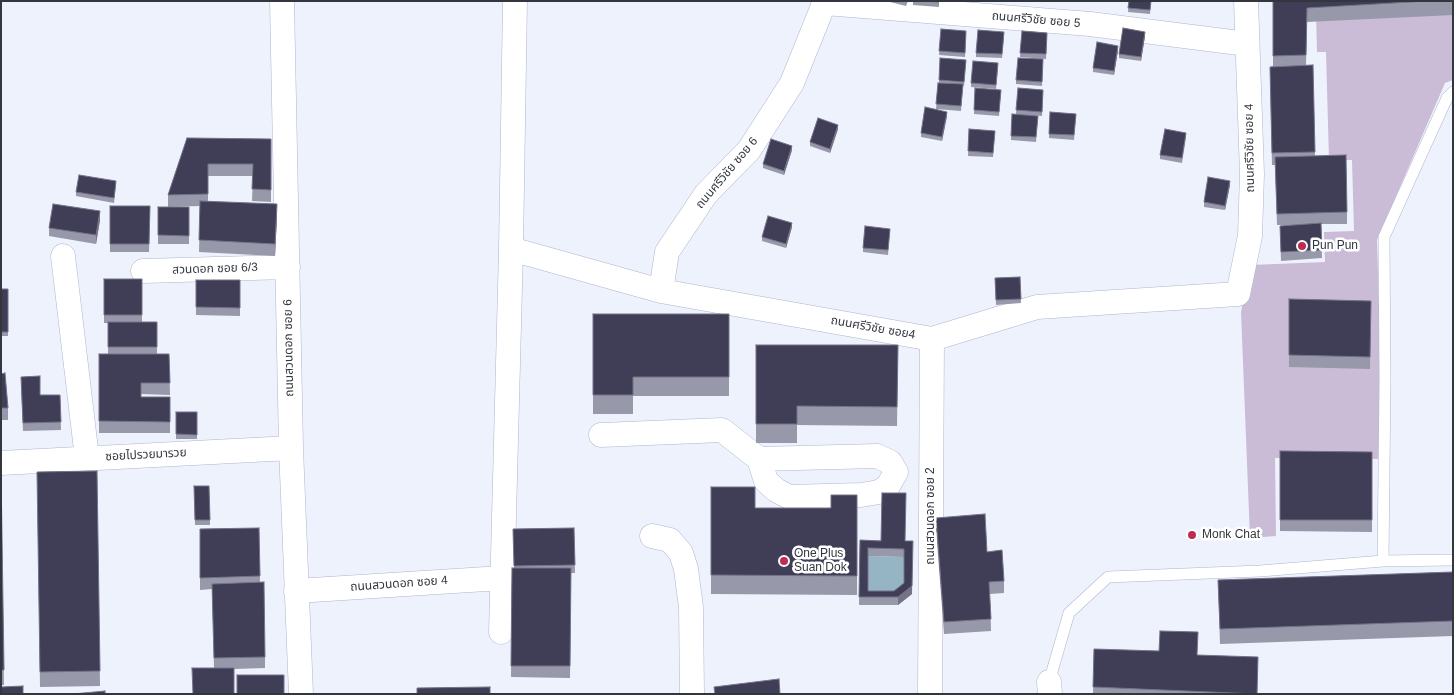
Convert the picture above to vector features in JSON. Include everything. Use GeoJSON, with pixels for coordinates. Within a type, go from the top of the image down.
{"type":"FeatureCollection","features":[{"type":"Feature","properties":{"kind":"street","name":"ถนนสวนดอก ซอย 6"},"geometry":{"type":"LineString","coordinates":[[282,1],[291,448],[301,694]]}},
{"type":"Feature","properties":{"kind":"street"},"geometry":{"type":"LineString","coordinates":[[501,632],[511,249],[515,1]]}},
{"type":"Feature","properties":{"kind":"street","name":"ถนนศรีวิชัย ซอย 4"},"geometry":{"type":"LineString","coordinates":[[1238,294],[1250,236],[1252,174],[1246,1]]}},
{"type":"Feature","properties":{"kind":"street","name":"ถนนศรีวิชัย ซอย 5"},"geometry":{"type":"LineString","coordinates":[[825,2],[1090,24],[1247,44]]}},
{"type":"Feature","properties":{"kind":"street","name":"ถนนศรีวิชัย ซอย 6"},"geometry":{"type":"LineString","coordinates":[[661,291],[667,252],[706,194],[750,150],[792,83],[825,2]]}},
{"type":"Feature","properties":{"kind":"street","name":"ถนนศรีวิชัย ซอย4"},"geometry":{"type":"LineString","coordinates":[[511,249],[661,291],[932,339],[1037,307],[1238,294]]}},
{"type":"Feature","properties":{"kind":"street"},"geometry":{"type":"LineString","coordinates":[[63,256],[87,458]]}},
{"type":"Feature","properties":{"kind":"street","name":"สวนดอก ซอย 6/3"},"geometry":{"type":"LineString","coordinates":[[143,271],[288,267]]}},
{"type":"Feature","properties":{"kind":"street","name":"ถนนสวนดอก ซอย 2"},"geometry":{"type":"LineString","coordinates":[[930,694],[932,339]]}},
{"type":"Feature","properties":{"kind":"street"},"geometry":{"type":"LineString","coordinates":[[601,435],[722,430],[759,459],[766,481],[776,490],[789,496],[861,495],[880,492],[888,486],[896,472]]}},
{"type":"Feature","properties":{"kind":"street","name":"ซอยไปรวยมารวย"},"geometry":{"type":"LineString","coordinates":[[1,463],[291,448]]}},
{"type":"Feature","properties":{"kind":"street"},"geometry":{"type":"LineString","coordinates":[[759,459],[877,456],[890,462],[896,472]]}},
{"type":"Feature","properties":{"kind":"street"},"geometry":{"type":"LineString","coordinates":[[896,472],[931,474]]}},
{"type":"Feature","properties":{"kind":"street"},"geometry":{"type":"LineString","coordinates":[[652,536],[670,540],[681,553],[686,569],[691,607],[692,694]]}},
{"type":"Feature","properties":{"kind":"street","name":"ถนนสวนดอก ซอย 4"},"geometry":{"type":"LineString","coordinates":[[296,591],[502,578]]}},
{"type":"Feature","properties":{"kind":"lane"},"geometry":{"type":"LineString","coordinates":[[1383,561],[1384,237],[1447,98],[1453,92]]}},
{"type":"Feature","properties":{"kind":"lane"},"geometry":{"type":"LineString","coordinates":[[1049,688],[1069,613],[1108,576],[1260,571],[1383,561],[1453,560]]}},
{"type":"Feature","properties":{"kind":"shaded area"},"geometry":{"type":"Polygon","coordinates":[[[1453,3],[1453,80],[1445,83],[1377,240],[1380,459],[1275,458],[1276,536],[1250,538],[1241,312],[1251,265],[1325,262],[1324,232],[1354,231],[1352,160],[1329,160],[1326,52],[1317,52],[1316,12],[1453,3]]]}},
{"type":"Feature","properties":{"kind":"water"},"geometry":{"type":"Polygon","coordinates":[[[868,556],[904,557],[904,592],[868,599],[868,556]]]}},
{"type":"Feature","properties":{"kind":"building"},"geometry":{"type":"Polygon","coordinates":[[[1129,1],[1151,1],[1150,10],[1128,8],[1129,1]]]}},
{"type":"Feature","properties":{"kind":"building"},"geometry":{"type":"Polygon","coordinates":[[[1273,1],[1428,1],[1307,8],[1306,55],[1273,56],[1273,1]]]}},
{"type":"Feature","properties":{"kind":"building"},"geometry":{"type":"Polygon","coordinates":[[[1123,28],[1145,32],[1141,57],[1119,54],[1123,28]]]}},
{"type":"Feature","properties":{"kind":"building"},"geometry":{"type":"Polygon","coordinates":[[[941,29],[966,31],[965,53],[939,51],[941,29]]]}},
{"type":"Feature","properties":{"kind":"building"},"geometry":{"type":"Polygon","coordinates":[[[978,30],[1004,32],[1002,54],[976,53],[978,30]]]}},
{"type":"Feature","properties":{"kind":"building"},"geometry":{"type":"Polygon","coordinates":[[[1022,31],[1047,33],[1046,54],[1020,53],[1022,31]]]}},
{"type":"Feature","properties":{"kind":"building"},"geometry":{"type":"Polygon","coordinates":[[[1097,42],[1118,46],[1114,71],[1093,68],[1097,42]]]}},
{"type":"Feature","properties":{"kind":"building"},"geometry":{"type":"Polygon","coordinates":[[[940,58],[966,60],[964,82],[939,80],[940,58]]]}},
{"type":"Feature","properties":{"kind":"building"},"geometry":{"type":"Polygon","coordinates":[[[1018,58],[1043,59],[1042,82],[1016,80],[1018,58]]]}},
{"type":"Feature","properties":{"kind":"building"},"geometry":{"type":"Polygon","coordinates":[[[973,61],[998,63],[996,85],[971,83],[973,61]]]}},
{"type":"Feature","properties":{"kind":"building"},"geometry":{"type":"Polygon","coordinates":[[[1313,65],[1315,152],[1272,153],[1270,67],[1313,65]]]}},
{"type":"Feature","properties":{"kind":"building"},"geometry":{"type":"Polygon","coordinates":[[[938,83],[963,84],[961,106],[936,104],[938,83]]]}},
{"type":"Feature","properties":{"kind":"building"},"geometry":{"type":"Polygon","coordinates":[[[975,88],[1001,90],[999,112],[974,110],[975,88]]]}},
{"type":"Feature","properties":{"kind":"building"},"geometry":{"type":"Polygon","coordinates":[[[1018,88],[1043,90],[1042,112],[1016,110],[1018,88]]]}},
{"type":"Feature","properties":{"kind":"building"},"geometry":{"type":"Polygon","coordinates":[[[925,107],[947,112],[942,137],[921,133],[925,107]]]}},
{"type":"Feature","properties":{"kind":"building"},"geometry":{"type":"Polygon","coordinates":[[[1050,112],[1076,114],[1074,135],[1049,134],[1050,112]]]}},
{"type":"Feature","properties":{"kind":"building"},"geometry":{"type":"Polygon","coordinates":[[[1012,114],[1038,116],[1036,137],[1011,136],[1012,114]]]}},
{"type":"Feature","properties":{"kind":"building"},"geometry":{"type":"Polygon","coordinates":[[[818,118],[838,125],[830,149],[810,142],[818,118]]]}},
{"type":"Feature","properties":{"kind":"building"},"geometry":{"type":"Polygon","coordinates":[[[969,129],[995,131],[993,153],[968,151],[969,129]]]}},
{"type":"Feature","properties":{"kind":"building"},"geometry":{"type":"Polygon","coordinates":[[[1165,129],[1186,133],[1182,158],[1160,155],[1165,129]]]}},
{"type":"Feature","properties":{"kind":"building"},"geometry":{"type":"Polygon","coordinates":[[[187,138],[271,139],[271,190],[252,189],[253,164],[208,164],[208,194],[168,195],[187,138]]]}},
{"type":"Feature","properties":{"kind":"building"},"geometry":{"type":"Polygon","coordinates":[[[771,139],[792,146],[784,171],[763,164],[771,139]]]}},
{"type":"Feature","properties":{"kind":"building"},"geometry":{"type":"Polygon","coordinates":[[[1346,155],[1347,212],[1277,214],[1275,157],[1346,155]]]}},
{"type":"Feature","properties":{"kind":"building"},"geometry":{"type":"Polygon","coordinates":[[[79,175],[116,181],[114,198],[76,192],[79,175]]]}},
{"type":"Feature","properties":{"kind":"building"},"geometry":{"type":"Polygon","coordinates":[[[1208,177],[1230,181],[1225,206],[1204,202],[1208,177]]]}},
{"type":"Feature","properties":{"kind":"building"},"geometry":{"type":"Polygon","coordinates":[[[200,201],[277,204],[275,244],[199,240],[200,201]]]}},
{"type":"Feature","properties":{"kind":"building"},"geometry":{"type":"Polygon","coordinates":[[[53,204],[100,211],[96,235],[49,228],[53,204]]]}},
{"type":"Feature","properties":{"kind":"building"},"geometry":{"type":"Polygon","coordinates":[[[110,206],[150,206],[149,244],[110,244],[110,206]]]}},
{"type":"Feature","properties":{"kind":"building"},"geometry":{"type":"Polygon","coordinates":[[[158,207],[189,207],[189,236],[158,235],[158,207]]]}},
{"type":"Feature","properties":{"kind":"building"},"geometry":{"type":"Polygon","coordinates":[[[768,216],[792,223],[786,244],[762,237],[768,216]]]}},
{"type":"Feature","properties":{"kind":"building"},"geometry":{"type":"Polygon","coordinates":[[[1321,223],[1322,250],[1281,252],[1280,226],[1321,223]]]}},
{"type":"Feature","properties":{"kind":"building"},"geometry":{"type":"Polygon","coordinates":[[[865,226],[890,229],[888,250],[863,248],[865,226]]]}},
{"type":"Feature","properties":{"kind":"building"},"geometry":{"type":"Polygon","coordinates":[[[1020,277],[1021,299],[996,300],[995,278],[1020,277]]]}},
{"type":"Feature","properties":{"kind":"building"},"geometry":{"type":"Polygon","coordinates":[[[104,279],[142,279],[142,315],[104,315],[104,279]]]}},
{"type":"Feature","properties":{"kind":"building"},"geometry":{"type":"Polygon","coordinates":[[[196,280],[240,280],[240,308],[196,307],[196,280]]]}},
{"type":"Feature","properties":{"kind":"building"},"geometry":{"type":"Polygon","coordinates":[[[1,289],[8,289],[8,332],[1,332],[1,289]]]}},
{"type":"Feature","properties":{"kind":"building"},"geometry":{"type":"Polygon","coordinates":[[[1289,299],[1371,301],[1370,357],[1289,355],[1289,299]]]}},
{"type":"Feature","properties":{"kind":"building"},"geometry":{"type":"Polygon","coordinates":[[[593,314],[729,314],[729,377],[633,377],[633,395],[593,395],[593,314]]]}},
{"type":"Feature","properties":{"kind":"building"},"geometry":{"type":"Polygon","coordinates":[[[108,322],[157,322],[157,347],[108,347],[108,322]]]}},
{"type":"Feature","properties":{"kind":"building"},"geometry":{"type":"Polygon","coordinates":[[[756,345],[898,345],[897,407],[797,406],[797,424],[756,424],[756,345]]]}},
{"type":"Feature","properties":{"kind":"building"},"geometry":{"type":"Polygon","coordinates":[[[99,354],[169,354],[170,383],[141,383],[141,397],[170,397],[170,422],[99,421],[99,354]]]}},
{"type":"Feature","properties":{"kind":"building"},"geometry":{"type":"Polygon","coordinates":[[[5,373],[8,408],[1,408],[1,374],[5,373]]]}},
{"type":"Feature","properties":{"kind":"building"},"geometry":{"type":"Polygon","coordinates":[[[40,376],[40,395],[60,395],[61,422],[23,423],[21,377],[40,376]]]}},
{"type":"Feature","properties":{"kind":"building"},"geometry":{"type":"Polygon","coordinates":[[[176,412],[197,412],[197,435],[176,434],[176,412]]]}},
{"type":"Feature","properties":{"kind":"building"},"geometry":{"type":"Polygon","coordinates":[[[1280,451],[1372,452],[1372,520],[1280,520],[1280,451]]]}},
{"type":"Feature","properties":{"kind":"building"},"geometry":{"type":"Polygon","coordinates":[[[1,470],[4,670],[1,670],[1,470]]]}},
{"type":"Feature","properties":{"kind":"building"},"geometry":{"type":"Polygon","coordinates":[[[97,471],[100,671],[40,672],[37,472],[97,471]]]}},
{"type":"Feature","properties":{"kind":"building"},"geometry":{"type":"Polygon","coordinates":[[[194,486],[209,486],[210,520],[195,520],[194,486]]]}},
{"type":"Feature","properties":{"kind":"building","name":"One Plus Suan Dok"},"geometry":{"type":"Polygon","coordinates":[[[711,487],[755,487],[755,508],[831,508],[831,495],[857,495],[857,576],[711,575],[711,487]]]}},
{"type":"Feature","properties":{"kind":"building"},"geometry":{"type":"Polygon","coordinates":[[[882,493],[906,493],[905,541],[913,541],[912,586],[898,597],[859,597],[860,540],[881,541],[882,493]],[[868,548],[868,591],[894,591],[904,583],[904,549],[868,548]]]}},
{"type":"Feature","properties":{"kind":"building"},"geometry":{"type":"Polygon","coordinates":[[[985,514],[987,552],[1002,550],[1004,581],[989,582],[991,619],[944,622],[936,518],[985,514]]]}},
{"type":"Feature","properties":{"kind":"building"},"geometry":{"type":"Polygon","coordinates":[[[259,528],[260,576],[200,578],[200,529],[259,528]]]}},
{"type":"Feature","properties":{"kind":"building"},"geometry":{"type":"Polygon","coordinates":[[[574,528],[575,565],[514,566],[513,529],[574,528]]]}},
{"type":"Feature","properties":{"kind":"building"},"geometry":{"type":"Polygon","coordinates":[[[512,568],[571,568],[570,666],[511,666],[512,568]]]}},
{"type":"Feature","properties":{"kind":"building"},"geometry":{"type":"Polygon","coordinates":[[[1453,572],[1453,621],[1220,629],[1218,580],[1453,572]]]}},
{"type":"Feature","properties":{"kind":"building"},"geometry":{"type":"Polygon","coordinates":[[[264,582],[265,657],[214,658],[212,584],[264,582]]]}},
{"type":"Feature","properties":{"kind":"building"},"geometry":{"type":"Polygon","coordinates":[[[1160,631],[1198,632],[1197,655],[1258,657],[1257,694],[1093,687],[1094,649],[1159,651],[1160,631]]]}},
{"type":"Feature","properties":{"kind":"building"},"geometry":{"type":"Polygon","coordinates":[[[192,668],[234,668],[234,694],[193,694],[192,668]]]}},
{"type":"Feature","properties":{"kind":"building"},"geometry":{"type":"Polygon","coordinates":[[[237,675],[284,675],[284,694],[237,694],[237,675]]]}},
{"type":"Feature","properties":{"kind":"building"},"geometry":{"type":"Polygon","coordinates":[[[779,679],[780,694],[715,694],[714,687],[779,679]]]}},
{"type":"Feature","properties":{"kind":"building"},"geometry":{"type":"Polygon","coordinates":[[[23,686],[23,694],[1,694],[1,687],[23,686]]]}},
{"type":"Feature","properties":{"kind":"building"},"geometry":{"type":"Polygon","coordinates":[[[490,687],[490,694],[417,694],[417,688],[490,687]]]}},
{"type":"Feature","properties":{"kind":"building"},"geometry":{"type":"Polygon","coordinates":[[[105,691],[105,694],[73,694],[105,691]]]}},
{"type":"Feature","properties":{"kind":"place","name":"Pun Pun"},"geometry":{"type":"Point","coordinates":[1302,246]}},
{"type":"Feature","properties":{"kind":"place","name":"Monk Chat"},"geometry":{"type":"Point","coordinates":[1192,535]}},
{"type":"Feature","properties":{"kind":"place","name":"One Plus Suan Dok"},"geometry":{"type":"Point","coordinates":[784,561]}}]}
